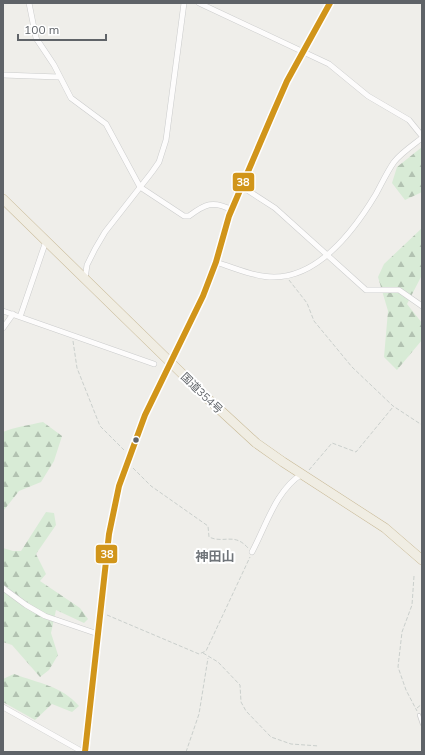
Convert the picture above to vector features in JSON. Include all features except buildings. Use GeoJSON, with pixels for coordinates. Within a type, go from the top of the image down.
{"type":"FeatureCollection","features":[{"type":"Feature","properties":{"kind":"highway","name":"国道354号"},"geometry":{"type":"LineString","coordinates":[[3,199],[170,363],[256,442],[385,528],[422,560]]}},
{"type":"Feature","properties":{"kind":"main road"},"geometry":{"type":"LineString","coordinates":[[84,752],[109,534],[114,507],[127,462],[145,415],[200,302],[216,262],[241,186],[287,82],[330,3]]}},
{"type":"Feature","properties":{"kind":"street"},"geometry":{"type":"LineString","coordinates":[[29,3],[36,38],[54,65],[72,98],[106,124],[140,187],[184,216],[189,216],[208,204],[224,206],[232,210]]}},
{"type":"Feature","properties":{"kind":"street"},"geometry":{"type":"LineString","coordinates":[[85,279],[87,266],[105,232],[159,162],[166,140],[184,3]]}},
{"type":"Feature","properties":{"kind":"street"},"geometry":{"type":"LineString","coordinates":[[200,3],[329,64],[368,96],[409,120],[422,137],[395,161],[353,228],[327,256],[313,265],[286,276],[273,277],[250,273],[216,262]]}},
{"type":"Feature","properties":{"kind":"street"},"geometry":{"type":"LineString","coordinates":[[3,75],[60,77]]}},
{"type":"Feature","properties":{"kind":"street"},"geometry":{"type":"LineString","coordinates":[[241,186],[275,208],[366,290],[399,290],[422,306]]}},
{"type":"Feature","properties":{"kind":"street"},"geometry":{"type":"LineString","coordinates":[[20,317],[46,241]]}},
{"type":"Feature","properties":{"kind":"street"},"geometry":{"type":"LineString","coordinates":[[3,311],[154,364]]}},
{"type":"Feature","properties":{"kind":"street"},"geometry":{"type":"LineString","coordinates":[[3,328],[13,314]]}},
{"type":"Feature","properties":{"kind":"street"},"geometry":{"type":"LineString","coordinates":[[252,552],[268,523],[275,502],[302,474]]}},
{"type":"Feature","properties":{"kind":"street"},"geometry":{"type":"LineString","coordinates":[[3,588],[26,605],[45,616],[98,634]]}},
{"type":"Feature","properties":{"kind":"street"},"geometry":{"type":"LineString","coordinates":[[3,707],[84,752]]}},
{"type":"Feature","properties":{"kind":"lane"},"geometry":{"type":"LineString","coordinates":[[419,715],[422,724]]}},
{"type":"Feature","properties":{"kind":"path"},"geometry":{"type":"LineString","coordinates":[[286,276],[307,303],[314,321],[325,337],[352,367],[393,406],[422,425]]}},
{"type":"Feature","properties":{"kind":"path"},"geometry":{"type":"LineString","coordinates":[[72,335],[77,368],[100,426],[119,448],[130,454]]}},
{"type":"Feature","properties":{"kind":"path"},"geometry":{"type":"LineString","coordinates":[[302,474],[315,464],[332,443],[356,452],[393,406]]}},
{"type":"Feature","properties":{"kind":"path"},"geometry":{"type":"LineString","coordinates":[[100,612],[199,654],[206,651],[252,552],[244,543],[238,540],[232,538],[217,540],[209,537],[208,526],[151,486],[127,462]]}},
{"type":"Feature","properties":{"kind":"path"},"geometry":{"type":"LineString","coordinates":[[414,576],[412,605],[402,632],[398,667],[406,690],[419,715]]}},
{"type":"Feature","properties":{"kind":"path"},"geometry":{"type":"LineString","coordinates":[[202,652],[218,662],[240,685],[241,702],[246,710],[271,737],[291,744],[319,746]]}},
{"type":"Feature","properties":{"kind":"path"},"geometry":{"type":"LineString","coordinates":[[186,752],[198,714],[208,657]]}},
{"type":"Feature","properties":{"kind":"path"},"geometry":{"type":"LineString","coordinates":[[416,709],[422,704]]}},
{"type":"Feature","properties":{"kind":"green space"},"geometry":{"type":"Polygon","coordinates":[[[422,147],[422,192],[405,200],[392,183],[397,167],[422,147]]]}},
{"type":"Feature","properties":{"kind":"green space"},"geometry":{"type":"Polygon","coordinates":[[[422,228],[422,275],[407,304],[422,323],[422,340],[397,370],[384,357],[388,311],[378,277],[384,264],[422,228]]]}},
{"type":"Feature","properties":{"kind":"green space"},"geometry":{"type":"Polygon","coordinates":[[[43,422],[62,436],[54,461],[41,482],[19,491],[4,510],[3,432],[17,427],[43,422]]]}},
{"type":"Feature","properties":{"kind":"green space"},"geometry":{"type":"Polygon","coordinates":[[[46,512],[54,513],[56,525],[36,554],[46,574],[40,581],[80,608],[88,619],[84,623],[56,610],[51,633],[58,655],[49,670],[40,677],[12,645],[3,642],[3,548],[13,551],[21,551],[46,512]]]}},
{"type":"Feature","properties":{"kind":"green space"},"geometry":{"type":"Polygon","coordinates":[[[14,674],[57,689],[72,699],[79,706],[72,712],[52,704],[35,720],[3,702],[3,679],[14,674]]]}},
{"type":"Feature","properties":{"kind":"transit line","name":"38"},"geometry":{"type":"LineString","coordinates":[[85,752],[109,534],[119,486],[145,415],[203,296],[216,262],[229,216],[273,113],[287,81],[330,3]]}},
{"type":"Feature","properties":{"kind":"district","name":"神田山"},"geometry":{"type":"Point","coordinates":[215,556]}}]}
